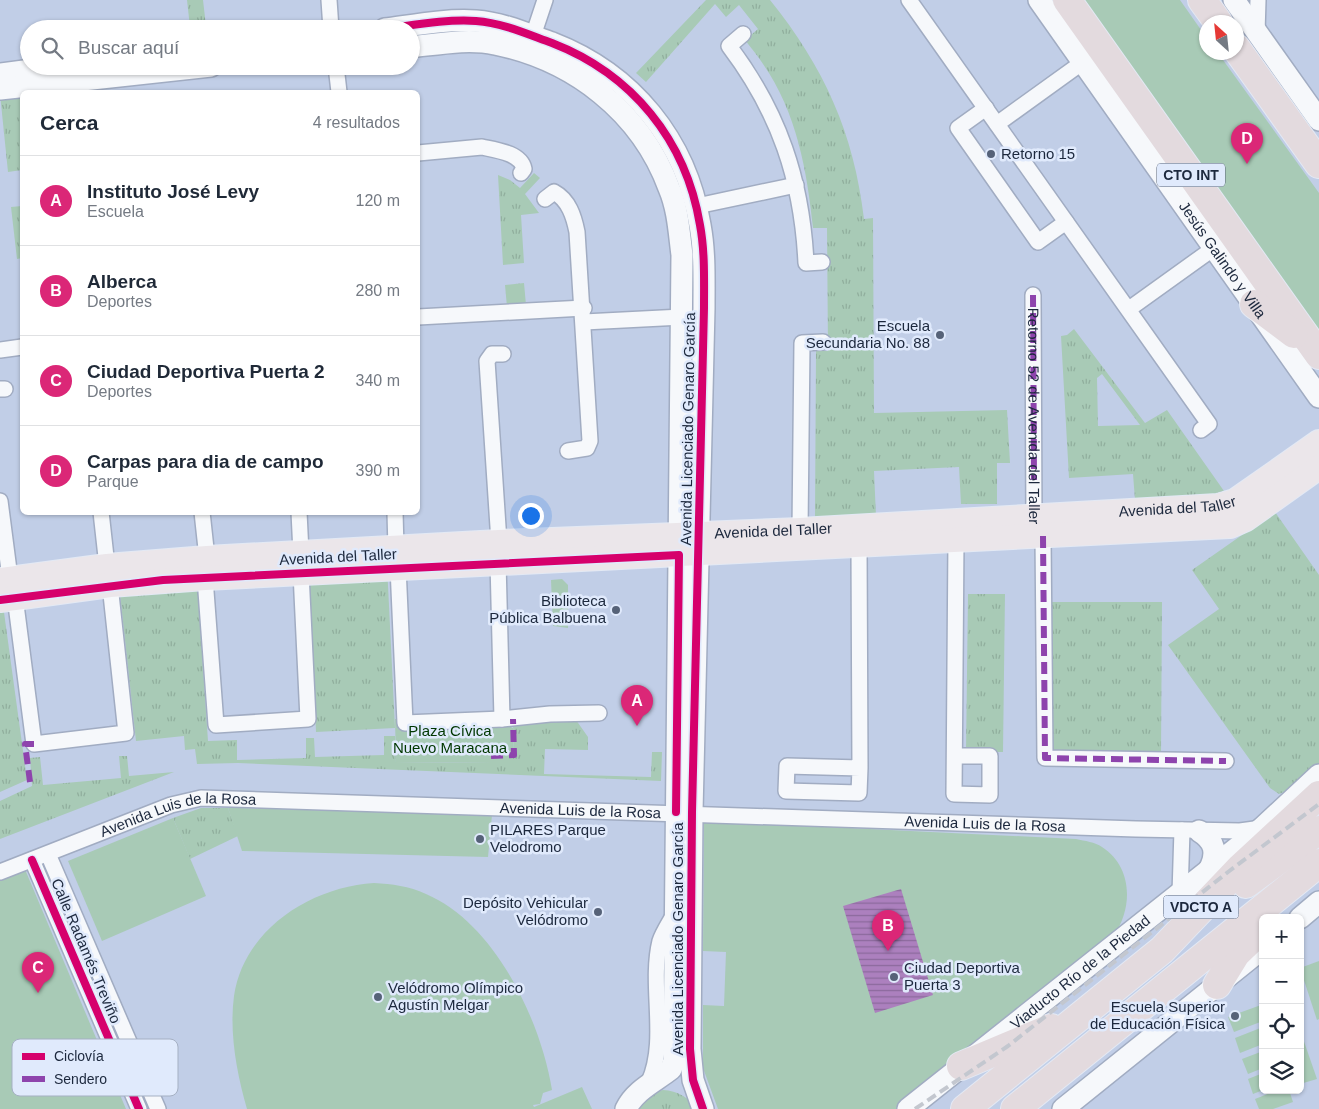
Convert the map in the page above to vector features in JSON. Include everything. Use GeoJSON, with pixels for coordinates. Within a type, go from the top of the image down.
{"type":"FeatureCollection","features":[{"type":"Feature","properties":{"kind":"highway","name":"CTO INT"},"geometry":{"type":"LineString","coordinates":[[1067,0],[1317,353]]}},
{"type":"Feature","properties":{"kind":"highway"},"geometry":{"type":"LineString","coordinates":[[1202,0],[1213,15]]}},
{"type":"Feature","properties":{"kind":"highway"},"geometry":{"type":"LineString","coordinates":[[1247,41],[1319,164]]}},
{"type":"Feature","properties":{"kind":"highway"},"geometry":{"type":"LineString","coordinates":[[1254,304],[1317,353]]}},
{"type":"Feature","properties":{"kind":"highway"},"geometry":{"type":"LineString","coordinates":[[1262,828],[1319,794]]}},
{"type":"Feature","properties":{"kind":"highway","name":"Viaducto Río de la Piedad"},"geometry":{"type":"LineString","coordinates":[[965,1109],[1162,950],[1235,873],[1319,794]]}},
{"type":"Feature","properties":{"kind":"highway"},"geometry":{"type":"LineString","coordinates":[[1162,950],[1210,911],[1319,830]]}},
{"type":"Feature","properties":{"kind":"highway","name":"VDCTO A"},"geometry":{"type":"LineString","coordinates":[[1015,1109],[1319,863]]}},
{"type":"Feature","properties":{"kind":"highway"},"geometry":{"type":"LineString","coordinates":[[1280,914],[1319,880]]}},
{"type":"Feature","properties":{"kind":"highway"},"geometry":{"type":"LineString","coordinates":[[1218,984],[1236,954],[1259,932]]}},
{"type":"Feature","properties":{"kind":"highway"},"geometry":{"type":"LineString","coordinates":[[961,1066],[1080,1016]]}},
{"type":"Feature","properties":{"kind":"main road","name":"Avenida del Taller"},"geometry":{"type":"LineString","coordinates":[[690,545],[800,530],[904,534],[956,539],[1226,505],[1235,501],[1319,442]]}},
{"type":"Feature","properties":{"kind":"main road","name":"Avenida del Taller"},"geometry":{"type":"LineString","coordinates":[[6,589],[109,576],[206,568],[498,552],[690,545],[859,546],[904,534],[1237,524],[1319,467]]}},
{"type":"Feature","properties":{"kind":"street"},"geometry":{"type":"LineString","coordinates":[[329,0],[331,20]]}},
{"type":"Feature","properties":{"kind":"street"},"geometry":{"type":"LineString","coordinates":[[534,36],[545,0]]}},
{"type":"Feature","properties":{"kind":"street"},"geometry":{"type":"LineString","coordinates":[[909,0],[1209,424],[1201,430]]}},
{"type":"Feature","properties":{"kind":"street","name":"Jesús Galindo y Villa"},"geometry":{"type":"LineString","coordinates":[[1039,0],[1319,397]]}},
{"type":"Feature","properties":{"kind":"street"},"geometry":{"type":"LineString","coordinates":[[1234,0],[1247,41],[1316,113]]}},
{"type":"Feature","properties":{"kind":"street"},"geometry":{"type":"LineString","coordinates":[[1247,41],[1258,0]]}},
{"type":"Feature","properties":{"kind":"street"},"geometry":{"type":"LineString","coordinates":[[448,21],[450,43]]}},
{"type":"Feature","properties":{"kind":"street","name":"Avenida Licenciado Genaro García"},"geometry":{"type":"LineString","coordinates":[[420,25],[448,21],[475,21],[504,25],[574,52],[593,63],[625,100],[659,164],[670,189],[676,211],[682,255],[682,318],[690,545]]}},
{"type":"Feature","properties":{"kind":"street"},"geometry":{"type":"LineString","coordinates":[[743,34],[729,46],[767,104],[786,148],[796,185],[804,232],[806,263],[822,262]]}},
{"type":"Feature","properties":{"kind":"street","name":"Avenida Licenciado Genaro García"},"geometry":{"type":"LineString","coordinates":[[420,46],[450,43],[494,43],[551,62],[650,112],[668,138],[682,164],[696,206],[704,255],[690,545],[684,812],[690,1049],[693,1080],[704,1109]]}},
{"type":"Feature","properties":{"kind":"street"},"geometry":{"type":"LineString","coordinates":[[997,124],[1083,62]]}},
{"type":"Feature","properties":{"kind":"street"},"geometry":{"type":"LineString","coordinates":[[0,74],[20,71]]}},
{"type":"Feature","properties":{"kind":"street"},"geometry":{"type":"LineString","coordinates":[[0,89],[128,75]]}},
{"type":"Feature","properties":{"kind":"street"},"geometry":{"type":"LineString","coordinates":[[337,75],[339,90]]}},
{"type":"Feature","properties":{"kind":"street"},"geometry":{"type":"LineString","coordinates":[[986,108],[958,128],[1026,226],[1038,242],[1066,222]]}},
{"type":"Feature","properties":{"kind":"street"},"geometry":{"type":"LineString","coordinates":[[420,153],[482,147],[502,151],[521,162],[524,169],[521,173]]}},
{"type":"Feature","properties":{"kind":"street"},"geometry":{"type":"LineString","coordinates":[[696,206],[796,185]]}},
{"type":"Feature","properties":{"kind":"street"},"geometry":{"type":"LineString","coordinates":[[545,199],[551,193],[557,194],[567,204],[575,221],[584,315],[590,441],[587,448],[568,451]]}},
{"type":"Feature","properties":{"kind":"street"},"geometry":{"type":"LineString","coordinates":[[1129,309],[1214,248]]}},
{"type":"Feature","properties":{"kind":"street"},"geometry":{"type":"LineString","coordinates":[[682,255],[704,255]]}},
{"type":"Feature","properties":{"kind":"street","name":"Retorno 52 de Avenida del Taller"},"geometry":{"type":"LineString","coordinates":[[1033,295],[1037,529],[1045,758],[1226,761]]}},
{"type":"Feature","properties":{"kind":"street"},"geometry":{"type":"LineString","coordinates":[[420,317],[584,315],[682,318]]}},
{"type":"Feature","properties":{"kind":"street"},"geometry":{"type":"LineString","coordinates":[[800,530],[802,343],[822,342]]}},
{"type":"Feature","properties":{"kind":"street"},"geometry":{"type":"LineString","coordinates":[[0,350],[20,347]]}},
{"type":"Feature","properties":{"kind":"street"},"geometry":{"type":"LineString","coordinates":[[502,719],[498,552],[487,361],[492,354],[503,354]]}},
{"type":"Feature","properties":{"kind":"street"},"geometry":{"type":"LineString","coordinates":[[0,501],[6,589],[34,744],[126,733],[101,515]]}},
{"type":"Feature","properties":{"kind":"street"},"geometry":{"type":"LineString","coordinates":[[202,515],[216,725],[308,719],[299,515]]}},
{"type":"Feature","properties":{"kind":"street"},"geometry":{"type":"LineString","coordinates":[[395,515],[405,723],[502,719],[550,714],[600,713]]}},
{"type":"Feature","properties":{"kind":"street"},"geometry":{"type":"LineString","coordinates":[[955,756],[956,539]]}},
{"type":"Feature","properties":{"kind":"street"},"geometry":{"type":"LineString","coordinates":[[859,546],[860,768],[859,793],[786,791],[786,766],[860,768]]}},
{"type":"Feature","properties":{"kind":"street","name":"Viaducto Río de la Piedad"},"geometry":{"type":"LineString","coordinates":[[908,1109],[1262,828],[1319,775]]}},
{"type":"Feature","properties":{"kind":"street","name":"Avenida Luis de la Rosa"},"geometry":{"type":"LineString","coordinates":[[0,872],[171,805],[201,798],[684,812],[1190,830],[1240,831],[1262,828]]}},
{"type":"Feature","properties":{"kind":"street","name":"Avenida Licenciado Genaro García"},"geometry":{"type":"LineString","coordinates":[[626,1109],[629,1103],[649,1082],[671,1069],[674,1061],[676,910],[684,812]]}},
{"type":"Feature","properties":{"kind":"street"},"geometry":{"type":"LineString","coordinates":[[1180,894],[1190,830],[1208,836],[1214,847],[1214,858],[1209,870]]}},
{"type":"Feature","properties":{"kind":"street","name":"Calle Radamés Treviño"},"geometry":{"type":"LineString","coordinates":[[48,854],[128,1039]]}},
{"type":"Feature","properties":{"kind":"street","name":"Calle Radamés Treviño"},"geometry":{"type":"LineString","coordinates":[[32,860],[109,1039]]}},
{"type":"Feature","properties":{"kind":"street"},"geometry":{"type":"LineString","coordinates":[[1304,915],[1319,902]]}},
{"type":"Feature","properties":{"kind":"street"},"geometry":{"type":"LineString","coordinates":[[1063,1109],[1259,951]]}},
{"type":"Feature","properties":{"kind":"street","name":"Calle Radamés Treviño"},"geometry":{"type":"LineString","coordinates":[[133,1096],[139,1109]]}},
{"type":"Feature","properties":{"kind":"street","name":"Calle Radamés Treviño"},"geometry":{"type":"LineString","coordinates":[[152,1096],[158,1109]]}},
{"type":"Feature","properties":{"kind":"green space"},"geometry":{"type":"Polygon","coordinates":[[[187,0],[203,0],[205,20],[189,20],[187,0]]]}},
{"type":"Feature","properties":{"kind":"green space"},"geometry":{"type":"Polygon","coordinates":[[[706,0],[770,0],[806,50],[834,102],[844,130],[853,158],[864,219],[873,218],[874,413],[1007,410],[1010,463],[997,463],[997,504],[961,504],[959,467],[874,471],[876,516],[815,517],[816,351],[828,351],[827,228],[813,228],[804,164],[792,122],[775,83],[745,40],[758,29],[739,5],[726,17],[715,4],[646,82],[636,73],[706,0]]]}},
{"type":"Feature","properties":{"kind":"green space"},"geometry":{"type":"Polygon","coordinates":[[[1084,0],[1180,0],[1199,27],[1199,60],[1223,60],[1319,193],[1319,331],[1084,0]]]}},
{"type":"Feature","properties":{"kind":"green space"},"geometry":{"type":"Polygon","coordinates":[[[20,92],[20,170],[8,172],[0,94],[20,92]]]}},
{"type":"Feature","properties":{"kind":"green space"},"geometry":{"type":"Polygon","coordinates":[[[534,173],[540,178],[525,194],[539,213],[521,215],[524,263],[503,265],[498,175],[510,180],[520,188],[534,173]]]}},
{"type":"Feature","properties":{"kind":"green space"},"geometry":{"type":"Polygon","coordinates":[[[20,206],[20,258],[17,259],[11,207],[20,206]]]}},
{"type":"Feature","properties":{"kind":"green space"},"geometry":{"type":"Polygon","coordinates":[[[524,283],[526,305],[507,307],[505,285],[524,283]]]}},
{"type":"Feature","properties":{"kind":"green space"},"geometry":{"type":"Polygon","coordinates":[[[1074,329],[1145,423],[1167,410],[1224,491],[1215,494],[1135,500],[1133,474],[1069,478],[1061,336],[1067,335],[1074,329]],[[1102,374],[1097,378],[1098,426],[1140,425],[1102,374]]]}},
{"type":"Feature","properties":{"kind":"green space"},"geometry":{"type":"Polygon","coordinates":[[[1275,512],[1319,575],[1319,764],[1290,790],[1279,794],[1270,788],[1168,645],[1219,609],[1192,570],[1275,512]]]}},
{"type":"Feature","properties":{"kind":"green space"},"geometry":{"type":"Polygon","coordinates":[[[387,565],[395,728],[316,732],[309,569],[387,565]]]}},
{"type":"Feature","properties":{"kind":"green space"},"geometry":{"type":"Polygon","coordinates":[[[197,578],[208,741],[237,740],[237,760],[306,758],[306,738],[314,738],[315,757],[384,755],[384,736],[395,736],[396,763],[492,762],[491,756],[514,755],[513,723],[569,710],[588,737],[588,750],[545,749],[544,774],[651,777],[652,752],[662,752],[661,781],[238,763],[197,764],[195,749],[185,750],[184,736],[136,741],[119,585],[197,578]]]}},
{"type":"Feature","properties":{"kind":"green space"},"geometry":{"type":"Polygon","coordinates":[[[562,579],[568,585],[568,628],[553,626],[551,580],[562,579]]]}},
{"type":"Feature","properties":{"kind":"green space"},"geometry":{"type":"Polygon","coordinates":[[[968,594],[1005,594],[1003,752],[966,752],[968,594]]]}},
{"type":"Feature","properties":{"kind":"green space"},"geometry":{"type":"Polygon","coordinates":[[[1048,602],[1162,602],[1161,754],[1050,754],[1048,602]]]}},
{"type":"Feature","properties":{"kind":"green space"},"geometry":{"type":"Polygon","coordinates":[[[0,605],[3,605],[27,780],[0,792],[0,605]]]}},
{"type":"Feature","properties":{"kind":"green space","name":"Plaza Cívica Nuevo Maracana"},"geometry":{"type":"Polygon","coordinates":[[[490,714],[490,719],[513,728],[514,755],[492,756],[492,762],[396,763],[395,719],[490,714]]]}},
{"type":"Feature","properties":{"kind":"green space"},"geometry":{"type":"Polygon","coordinates":[[[119,756],[127,756],[129,776],[174,772],[0,839],[0,801],[32,786],[30,758],[40,757],[43,785],[121,778],[119,756]]]}},
{"type":"Feature","properties":{"kind":"green space"},"geometry":{"type":"Polygon","coordinates":[[[201,808],[228,808],[238,836],[190,859],[173,818],[201,808]]]}},
{"type":"Feature","properties":{"kind":"green space"},"geometry":{"type":"Polygon","coordinates":[[[228,808],[492,815],[488,857],[242,851],[228,808]]]}},
{"type":"Feature","properties":{"kind":"green space"},"geometry":{"type":"Polygon","coordinates":[[[173,818],[206,896],[102,941],[68,861],[173,818]]]}},
{"type":"Feature","properties":{"kind":"green space","name":"Ciudad Deportiva Puerta 3"},"geometry":{"type":"Polygon","coordinates":[[[704,821],[1076,839],[1096,844],[1112,855],[1120,865],[1124,877],[1127,888],[1127,901],[1120,924],[1114,935],[896,1109],[718,1109],[703,1068],[703,1005],[724,1006],[726,952],[703,951],[704,821]]]}},
{"type":"Feature","properties":{"kind":"green space"},"geometry":{"type":"Polygon","coordinates":[[[24,867],[96,1039],[12,1039],[12,1096],[121,1096],[126,1109],[0,1109],[0,877],[24,867]]]}},
{"type":"Feature","properties":{"kind":"green space","name":"Velódromo Olímpico Agustín Melgar"},"geometry":{"type":"Polygon","coordinates":[[[374,883],[400,886],[426,894],[451,908],[473,927],[511,977],[537,1034],[552,1090],[543,1093],[540,1104],[533,1105],[534,1107],[582,1087],[592,1109],[247,1109],[240,1082],[233,1039],[233,1010],[234,996],[240,972],[251,951],[266,932],[284,916],[305,903],[327,893],[350,886],[374,883]]]}},
{"type":"Feature","properties":{"kind":"green space"},"geometry":{"type":"Polygon","coordinates":[[[1319,961],[1319,1019],[1317,1020],[1304,980],[1304,967],[1319,961]]]}},
{"type":"Feature","properties":{"kind":"green space"},"geometry":{"type":"Polygon","coordinates":[[[1259,1006],[1259,1023],[1234,1032],[1228,1017],[1259,1006]]]}},
{"type":"Feature","properties":{"kind":"green space"},"geometry":{"type":"Polygon","coordinates":[[[1259,1029],[1259,1046],[1240,1053],[1235,1038],[1259,1029]]]}},
{"type":"Feature","properties":{"kind":"green space"},"geometry":{"type":"Polygon","coordinates":[[[1304,1042],[1317,1079],[1304,1083],[1304,1042]]]}},
{"type":"Feature","properties":{"kind":"green space"},"geometry":{"type":"Polygon","coordinates":[[[1259,1053],[1259,1070],[1248,1074],[1242,1059],[1259,1053]]]}},
{"type":"Feature","properties":{"kind":"green space"},"geometry":{"type":"Polygon","coordinates":[[[1259,1075],[1259,1092],[1253,1094],[1248,1079],[1259,1075]]]}},
{"type":"Feature","properties":{"kind":"green space"},"geometry":{"type":"Polygon","coordinates":[[[663,1090],[682,1095],[697,1109],[633,1109],[654,1092],[663,1090]]]}},
{"type":"Feature","properties":{"kind":"green space"},"geometry":{"type":"Polygon","coordinates":[[[1268,1094],[1290,1094],[1293,1102],[1273,1109],[1259,1109],[1255,1099],[1268,1094]]]}},
{"type":"Feature","properties":{"kind":"shaded area"},"geometry":{"type":"Polygon","coordinates":[[[901,889],[933,995],[875,1013],[843,906],[901,889]]]}},
{"type":"Feature","properties":{"kind":"railway"},"geometry":{"type":"LineString","coordinates":[[915,1109],[1008,1046],[1228,872],[1319,804]]}},
{"type":"Feature","properties":{"kind":"marked path"},"geometry":{"type":"LineString","coordinates":[[1033,295],[1034,480]]}},
{"type":"Feature","properties":{"kind":"marked path"},"geometry":{"type":"LineString","coordinates":[[1043,536],[1045,758],[1226,761]]}},
{"type":"Feature","properties":{"kind":"marked path"},"geometry":{"type":"LineString","coordinates":[[491,756],[514,755],[513,719]]}},
{"type":"Feature","properties":{"kind":"marked path"},"geometry":{"type":"LineString","coordinates":[[30,782],[25,744],[34,744]]}},
{"type":"Feature","properties":{"kind":"cycle path"},"geometry":{"type":"LineString","coordinates":[[420,24],[465,21],[486,22],[505,26],[581,56],[607,73],[630,92],[651,114],[668,138],[682,165],[693,194],[702,235],[704,308],[692,812],[690,1049],[693,1080],[703,1109]]}},
{"type":"Feature","properties":{"kind":"cycle path"},"geometry":{"type":"LineString","coordinates":[[0,600],[163,580],[679,555],[676,812]]}},
{"type":"Feature","properties":{"kind":"cycle path"},"geometry":{"type":"LineString","coordinates":[[32,860],[109,1039]]}},
{"type":"Feature","properties":{"kind":"cycle path"},"geometry":{"type":"LineString","coordinates":[[133,1096],[139,1109]]}},
{"type":"Feature","properties":{"kind":"place","name":"Retorno 15"},"geometry":{"type":"Point","coordinates":[991,154]}},
{"type":"Feature","properties":{"kind":"place","name":"Carpas para dia de campo"},"geometry":{"type":"Point","coordinates":[1247,164]}},
{"type":"Feature","properties":{"kind":"place","name":"Escuela Secundaria No. 88"},"geometry":{"type":"Point","coordinates":[940,335]}},
{"type":"Feature","properties":{"kind":"place","name":"Biblioteca Pública Balbuena"},"geometry":{"type":"Point","coordinates":[616,610]}},
{"type":"Feature","properties":{"kind":"place","name":"Instituto José Levy"},"geometry":{"type":"Point","coordinates":[637,726]}},
{"type":"Feature","properties":{"kind":"place","name":"PILARES Parque Velodromo"},"geometry":{"type":"Point","coordinates":[480,839]}},
{"type":"Feature","properties":{"kind":"place","name":"Depósito Vehicular Velódromo"},"geometry":{"type":"Point","coordinates":[598,912]}},
{"type":"Feature","properties":{"kind":"place","name":"Alberca"},"geometry":{"type":"Point","coordinates":[888,951]}},
{"type":"Feature","properties":{"kind":"place","name":"Ciudad Deportiva Puerta 3"},"geometry":{"type":"Point","coordinates":[894,977]}},
{"type":"Feature","properties":{"kind":"place","name":"Ciudad Deportiva Puerta 2"},"geometry":{"type":"Point","coordinates":[38,993]}},
{"type":"Feature","properties":{"kind":"place","name":"Velódromo Olímpico Agustín Melgar"},"geometry":{"type":"Point","coordinates":[378,997]}},
{"type":"Feature","properties":{"kind":"place","name":"Escuela Superior de Educación Física"},"geometry":{"type":"Point","coordinates":[1235,1016]}}]}
